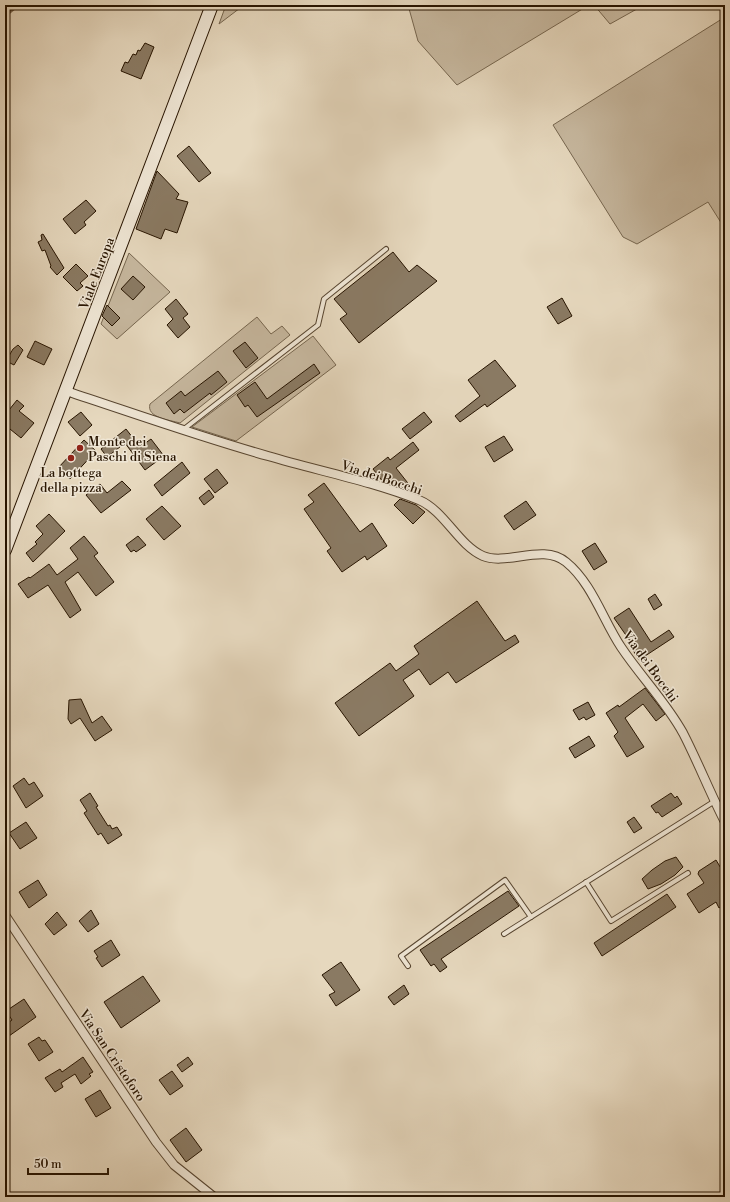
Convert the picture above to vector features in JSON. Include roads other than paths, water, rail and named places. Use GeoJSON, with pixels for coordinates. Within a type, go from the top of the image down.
{"type":"FeatureCollection","features":[{"type":"Feature","properties":{"kind":"main road","name":"Viale Europa"},"geometry":{"type":"LineString","coordinates":[[5,550],[212,5]]}},
{"type":"Feature","properties":{"kind":"street","name":"Via dei Bocchi"},"geometry":{"type":"LineString","coordinates":[[66,391],[268,456],[337,474],[422,501],[438,513],[473,549],[481,555],[491,558],[519,555],[549,555],[564,560],[580,576],[622,648],[660,697],[679,727],[725,822]]}},
{"type":"Feature","properties":{"kind":"street","name":"Via San Cristoforo"},"geometry":{"type":"LineString","coordinates":[[5,914],[156,1142],[174,1165],[214,1197]]}},
{"type":"Feature","properties":{"kind":"lane"},"geometry":{"type":"LineString","coordinates":[[184,429],[318,325],[324,299],[386,249]]}},
{"type":"Feature","properties":{"kind":"lane"},"geometry":{"type":"LineString","coordinates":[[504,934],[715,801]]}},
{"type":"Feature","properties":{"kind":"lane"},"geometry":{"type":"LineString","coordinates":[[586,882],[611,921],[688,873]]}},
{"type":"Feature","properties":{"kind":"lane"},"geometry":{"type":"LineString","coordinates":[[408,966],[401,956],[505,880],[531,917]]}},
{"type":"Feature","properties":{"kind":"waterway"},"geometry":{"type":"LineString","coordinates":[[5,16],[18,5]]}},
{"type":"Feature","properties":{"kind":"place","name":"Monte dei Paschi di Siena"},"geometry":{"type":"Point","coordinates":[80,448]}},
{"type":"Feature","properties":{"kind":"place","name":"La bottega della pizza"},"geometry":{"type":"Point","coordinates":[71,458]}}]}
